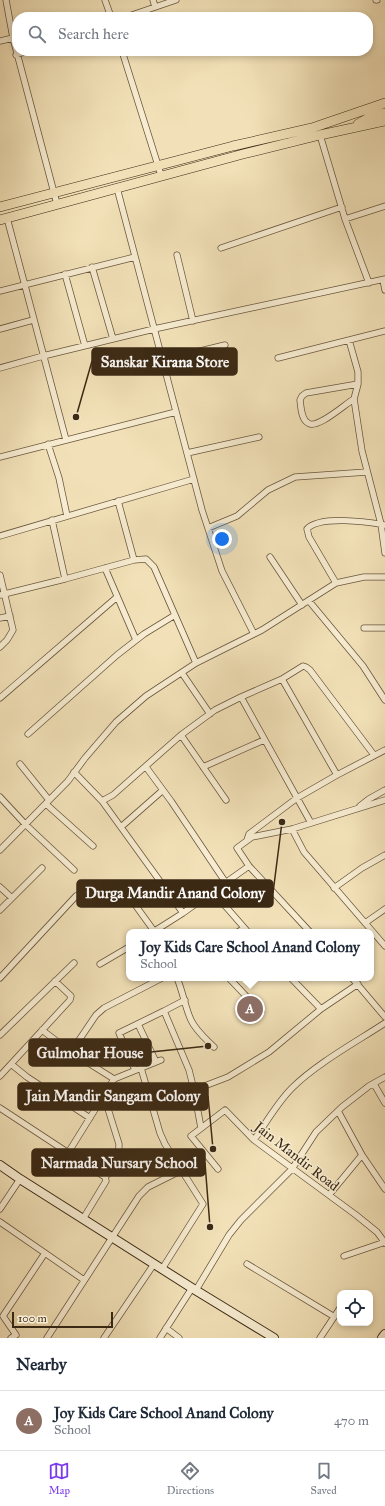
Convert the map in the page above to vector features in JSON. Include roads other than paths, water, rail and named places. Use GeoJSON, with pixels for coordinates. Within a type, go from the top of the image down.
{"type":"FeatureCollection","features":[{"type":"Feature","properties":{"kind":"main road"},"geometry":{"type":"LineString","coordinates":[[3,219],[117,188],[160,171],[233,146],[312,128],[385,103]]}},
{"type":"Feature","properties":{"kind":"main road"},"geometry":{"type":"LineString","coordinates":[[352,128],[372,116],[385,113]]}},
{"type":"Feature","properties":{"kind":"main road"},"geometry":{"type":"LineString","coordinates":[[352,114],[372,116]]}},
{"type":"Feature","properties":{"kind":"main road"},"geometry":{"type":"LineString","coordinates":[[0,207],[53,192],[160,171],[385,121]]}},
{"type":"Feature","properties":{"kind":"street"},"geometry":{"type":"LineString","coordinates":[[0,41],[12,38],[6,0]]}},
{"type":"Feature","properties":{"kind":"street"},"geometry":{"type":"LineString","coordinates":[[105,0],[109,12]]}},
{"type":"Feature","properties":{"kind":"street"},"geometry":{"type":"LineString","coordinates":[[153,0],[155,7]]}},
{"type":"Feature","properties":{"kind":"street"},"geometry":{"type":"LineString","coordinates":[[140,12],[176,0]]}},
{"type":"Feature","properties":{"kind":"street"},"geometry":{"type":"LineString","coordinates":[[17,56],[57,204]]}},
{"type":"Feature","properties":{"kind":"street"},"geometry":{"type":"LineString","coordinates":[[124,56],[160,171]]}},
{"type":"Feature","properties":{"kind":"street"},"geometry":{"type":"LineString","coordinates":[[320,135],[345,219],[369,283]]}},
{"type":"Feature","properties":{"kind":"street"},"geometry":{"type":"LineString","coordinates":[[117,188],[208,528],[222,571],[254,634]]}},
{"type":"Feature","properties":{"kind":"street"},"geometry":{"type":"LineString","coordinates":[[345,219],[385,206]]}},
{"type":"Feature","properties":{"kind":"street"},"geometry":{"type":"LineString","coordinates":[[221,248],[342,207]]}},
{"type":"Feature","properties":{"kind":"street"},"geometry":{"type":"LineString","coordinates":[[3,219],[24,284],[66,440]]}},
{"type":"Feature","properties":{"kind":"street"},"geometry":{"type":"LineString","coordinates":[[177,255],[194,321]]}},
{"type":"Feature","properties":{"kind":"street"},"geometry":{"type":"LineString","coordinates":[[0,291],[135,257]]}},
{"type":"Feature","properties":{"kind":"street"},"geometry":{"type":"LineString","coordinates":[[92,267],[113,339]]}},
{"type":"Feature","properties":{"kind":"street"},"geometry":{"type":"LineString","coordinates":[[65,274],[85,346]]}},
{"type":"Feature","properties":{"kind":"street"},"geometry":{"type":"LineString","coordinates":[[0,368],[154,329],[384,280],[385,290]]}},
{"type":"Feature","properties":{"kind":"street"},"geometry":{"type":"LineString","coordinates":[[0,329],[33,320]]}},
{"type":"Feature","properties":{"kind":"street"},"geometry":{"type":"LineString","coordinates":[[278,358],[385,332]]}},
{"type":"Feature","properties":{"kind":"street"},"geometry":{"type":"LineString","coordinates":[[349,340],[358,372],[358,384],[354,399],[362,451],[383,524],[385,553]]}},
{"type":"Feature","properties":{"kind":"street"},"geometry":{"type":"LineString","coordinates":[[162,360],[225,345]]}},
{"type":"Feature","properties":{"kind":"street"},"geometry":{"type":"LineString","coordinates":[[354,399],[317,424],[311,425],[306,423],[303,417],[300,400],[306,393],[358,384]]}},
{"type":"Feature","properties":{"kind":"street"},"geometry":{"type":"LineString","coordinates":[[0,457],[176,412]]}},
{"type":"Feature","properties":{"kind":"street"},"geometry":{"type":"LineString","coordinates":[[187,454],[259,437]]}},
{"type":"Feature","properties":{"kind":"street"},"geometry":{"type":"LineString","coordinates":[[48,444],[59,478],[68,516]]}},
{"type":"Feature","properties":{"kind":"street"},"geometry":{"type":"LineString","coordinates":[[208,528],[237,516],[268,490],[295,477],[367,472]]}},
{"type":"Feature","properties":{"kind":"street"},"geometry":{"type":"LineString","coordinates":[[0,536],[194,479]]}},
{"type":"Feature","properties":{"kind":"street"},"geometry":{"type":"LineString","coordinates":[[118,501],[134,560]]}},
{"type":"Feature","properties":{"kind":"street"},"geometry":{"type":"LineString","coordinates":[[52,520],[65,579]]}},
{"type":"Feature","properties":{"kind":"street"},"geometry":{"type":"LineString","coordinates":[[336,583],[309,537],[307,529],[314,525],[334,521],[364,521],[383,524]]}},
{"type":"Feature","properties":{"kind":"street"},"geometry":{"type":"LineString","coordinates":[[270,557],[302,605]]}},
{"type":"Feature","properties":{"kind":"street"},"geometry":{"type":"LineString","coordinates":[[3,594],[134,560],[146,559],[154,568],[196,663]]}},
{"type":"Feature","properties":{"kind":"street"},"geometry":{"type":"LineString","coordinates":[[105,568],[136,640]]}},
{"type":"Feature","properties":{"kind":"street"},"geometry":{"type":"LineString","coordinates":[[0,575],[3,594],[13,630],[7,640],[0,647]]}},
{"type":"Feature","properties":{"kind":"street"},"geometry":{"type":"LineString","coordinates":[[0,850],[48,802],[116,722],[146,696],[196,663],[254,634],[336,583],[364,577],[385,577]]}},
{"type":"Feature","properties":{"kind":"street"},"geometry":{"type":"LineString","coordinates":[[0,698],[117,597]]}},
{"type":"Feature","properties":{"kind":"street"},"geometry":{"type":"LineString","coordinates":[[309,600],[363,666],[385,700]]}},
{"type":"Feature","properties":{"kind":"street"},"geometry":{"type":"LineString","coordinates":[[28,734],[117,655],[136,640],[175,615]]}},
{"type":"Feature","properties":{"kind":"street"},"geometry":{"type":"LineString","coordinates":[[0,618],[10,616]]}},
{"type":"Feature","properties":{"kind":"street"},"geometry":{"type":"LineString","coordinates":[[364,628],[385,628]]}},
{"type":"Feature","properties":{"kind":"street"},"geometry":{"type":"LineString","coordinates":[[102,801],[113,795],[181,735],[210,714],[241,697],[282,679],[303,666],[310,670],[374,755]]}},
{"type":"Feature","properties":{"kind":"street"},"geometry":{"type":"LineString","coordinates":[[182,672],[210,714]]}},
{"type":"Feature","properties":{"kind":"street"},"geometry":{"type":"LineString","coordinates":[[282,679],[336,775]]}},
{"type":"Feature","properties":{"kind":"street"},"geometry":{"type":"LineString","coordinates":[[241,697],[311,823]]}},
{"type":"Feature","properties":{"kind":"street"},"geometry":{"type":"LineString","coordinates":[[181,735],[226,800]]}},
{"type":"Feature","properties":{"kind":"street"},"geometry":{"type":"LineString","coordinates":[[203,767],[264,740]]}},
{"type":"Feature","properties":{"kind":"street"},"geometry":{"type":"LineString","coordinates":[[307,929],[249,866],[237,848],[246,840],[249,834],[297,798],[336,775],[385,750]]}},
{"type":"Feature","properties":{"kind":"street"},"geometry":{"type":"LineString","coordinates":[[20,764],[48,802],[93,846]]}},
{"type":"Feature","properties":{"kind":"street"},"geometry":{"type":"LineString","coordinates":[[146,767],[226,883]]}},
{"type":"Feature","properties":{"kind":"street"},"geometry":{"type":"LineString","coordinates":[[74,772],[102,801],[183,913]]}},
{"type":"Feature","properties":{"kind":"street"},"geometry":{"type":"LineString","coordinates":[[121,827],[163,790]]}},
{"type":"Feature","properties":{"kind":"street"},"geometry":{"type":"LineString","coordinates":[[359,808],[369,799],[385,790]]}},
{"type":"Feature","properties":{"kind":"street"},"geometry":{"type":"LineString","coordinates":[[0,797],[74,870]]}},
{"type":"Feature","properties":{"kind":"street"},"geometry":{"type":"LineString","coordinates":[[246,840],[292,829],[385,800]]}},
{"type":"Feature","properties":{"kind":"street"},"geometry":{"type":"LineString","coordinates":[[292,829],[304,852],[370,929]]}},
{"type":"Feature","properties":{"kind":"street"},"geometry":{"type":"LineString","coordinates":[[334,888],[362,868],[385,855]]}},
{"type":"Feature","properties":{"kind":"street"},"geometry":{"type":"LineString","coordinates":[[159,929],[249,866]]}},
{"type":"Feature","properties":{"kind":"street"},"geometry":{"type":"LineString","coordinates":[[0,910],[42,868]]}},
{"type":"Feature","properties":{"kind":"street"},"geometry":{"type":"LineString","coordinates":[[0,888],[12,898]]}},
{"type":"Feature","properties":{"kind":"street"},"geometry":{"type":"LineString","coordinates":[[123,888],[152,929]]}},
{"type":"Feature","properties":{"kind":"street"},"geometry":{"type":"LineString","coordinates":[[213,892],[245,929]]}},
{"type":"Feature","properties":{"kind":"street"},"geometry":{"type":"LineString","coordinates":[[0,978],[76,896]]}},
{"type":"Feature","properties":{"kind":"street"},"geometry":{"type":"LineString","coordinates":[[365,923],[385,909]]}},
{"type":"Feature","properties":{"kind":"street"},"geometry":{"type":"LineString","coordinates":[[374,933],[385,946]]}},
{"type":"Feature","properties":{"kind":"street"},"geometry":{"type":"LineString","coordinates":[[100,964],[126,949]]}},
{"type":"Feature","properties":{"kind":"street"},"geometry":{"type":"LineString","coordinates":[[0,1035],[74,963]]}},
{"type":"Feature","properties":{"kind":"street"},"geometry":{"type":"LineString","coordinates":[[0,1076],[70,1000],[70,996],[55,981]]}},
{"type":"Feature","properties":{"kind":"street"},"geometry":{"type":"LineString","coordinates":[[71,1052],[96,1015],[104,1008],[156,981]]}},
{"type":"Feature","properties":{"kind":"street"},"geometry":{"type":"LineString","coordinates":[[178,981],[186,1000],[191,1020],[195,1027],[214,1047]]}},
{"type":"Feature","properties":{"kind":"street"},"geometry":{"type":"LineString","coordinates":[[232,981],[261,1012]]}},
{"type":"Feature","properties":{"kind":"street"},"geometry":{"type":"LineString","coordinates":[[294,981],[321,1009]]}},
{"type":"Feature","properties":{"kind":"street"},"geometry":{"type":"LineString","coordinates":[[355,981],[385,1016]]}},
{"type":"Feature","properties":{"kind":"street"},"geometry":{"type":"LineString","coordinates":[[150,1099],[194,1090],[228,1077],[270,1052],[321,1009],[358,984]]}},
{"type":"Feature","properties":{"kind":"street"},"geometry":{"type":"LineString","coordinates":[[162,1269],[203,1204],[165,1144],[138,1069],[119,1033],[186,1000]]}},
{"type":"Feature","properties":{"kind":"street"},"geometry":{"type":"LineString","coordinates":[[164,1011],[185,1059],[194,1090],[200,1128],[191,1136],[218,1169]]}},
{"type":"Feature","properties":{"kind":"street"},"geometry":{"type":"LineString","coordinates":[[254,1140],[291,1089],[308,1074],[385,1023]]}},
{"type":"Feature","properties":{"kind":"street"},"geometry":{"type":"LineString","coordinates":[[68,1153],[114,1079],[158,1061],[138,1024]]}},
{"type":"Feature","properties":{"kind":"street"},"geometry":{"type":"LineString","coordinates":[[42,1030],[71,1052],[114,1079]]}},
{"type":"Feature","properties":{"kind":"street"},"geometry":{"type":"LineString","coordinates":[[11,1064],[90,1118]]}},
{"type":"Feature","properties":{"kind":"street"},"geometry":{"type":"LineString","coordinates":[[160,1338],[229,1235],[241,1220],[292,1169],[316,1132],[338,1112],[385,1077]]}},
{"type":"Feature","properties":{"kind":"street"},"geometry":{"type":"LineString","coordinates":[[374,1084],[385,1103]]}},
{"type":"Feature","properties":{"kind":"street"},"geometry":{"type":"LineString","coordinates":[[83,1219],[106,1181],[105,1177],[118,1161],[119,1144],[104,1096]]}},
{"type":"Feature","properties":{"kind":"street"},"geometry":{"type":"LineString","coordinates":[[0,1108],[105,1177]]}},
{"type":"Feature","properties":{"kind":"street","name":"Jain Mandir Road"},"geometry":{"type":"LineString","coordinates":[[200,1128],[225,1110],[254,1140],[377,1232],[385,1242]]}},
{"type":"Feature","properties":{"kind":"street"},"geometry":{"type":"LineString","coordinates":[[338,1112],[362,1155],[385,1190]]}},
{"type":"Feature","properties":{"kind":"street"},"geometry":{"type":"LineString","coordinates":[[329,1195],[362,1155]]}},
{"type":"Feature","properties":{"kind":"street"},"geometry":{"type":"LineString","coordinates":[[0,1165],[154,1264],[274,1338]]}},
{"type":"Feature","properties":{"kind":"street"},"geometry":{"type":"LineString","coordinates":[[46,1338],[139,1196],[148,1187],[182,1170]]}},
{"type":"Feature","properties":{"kind":"street"},"geometry":{"type":"LineString","coordinates":[[0,1209],[20,1179]]}},
{"type":"Feature","properties":{"kind":"street"},"geometry":{"type":"LineString","coordinates":[[0,1222],[84,1280]]}},
{"type":"Feature","properties":{"kind":"street"},"geometry":{"type":"LineString","coordinates":[[344,1256],[385,1242]]}},
{"type":"Feature","properties":{"kind":"street"},"geometry":{"type":"LineString","coordinates":[[11,1338],[16,1335],[4,1316],[45,1253]]}},
{"type":"Feature","properties":{"kind":"street"},"geometry":{"type":"LineString","coordinates":[[104,1338],[154,1264]]}},
{"type":"Feature","properties":{"kind":"street"},"geometry":{"type":"LineString","coordinates":[[247,1264],[333,1316]]}},
{"type":"Feature","properties":{"kind":"street"},"geometry":{"type":"LineString","coordinates":[[320,1338],[337,1311]]}},
{"type":"Feature","properties":{"kind":"street"},"geometry":{"type":"LineString","coordinates":[[166,1328],[179,1338]]}},
{"type":"Feature","properties":{"kind":"street"},"geometry":{"type":"LineString","coordinates":[[382,1338],[385,1334]]}},
{"type":"Feature","properties":{"kind":"place","name":"Sanskar Kirana Store"},"geometry":{"type":"Point","coordinates":[76,417]}},
{"type":"Feature","properties":{"kind":"place","name":"Durga Mandir Anand Colony"},"geometry":{"type":"Point","coordinates":[282,822]}},
{"type":"Feature","properties":{"kind":"place","name":"Joy Kids Care School Anand Colony"},"geometry":{"type":"Point","coordinates":[250,1009]}},
{"type":"Feature","properties":{"kind":"place","name":"Gulmohar House"},"geometry":{"type":"Point","coordinates":[208,1046]}},
{"type":"Feature","properties":{"kind":"place","name":"Jain Mandir Sangam Colony"},"geometry":{"type":"Point","coordinates":[213,1149]}},
{"type":"Feature","properties":{"kind":"place","name":"Narmada Nursary School"},"geometry":{"type":"Point","coordinates":[210,1227]}}]}
